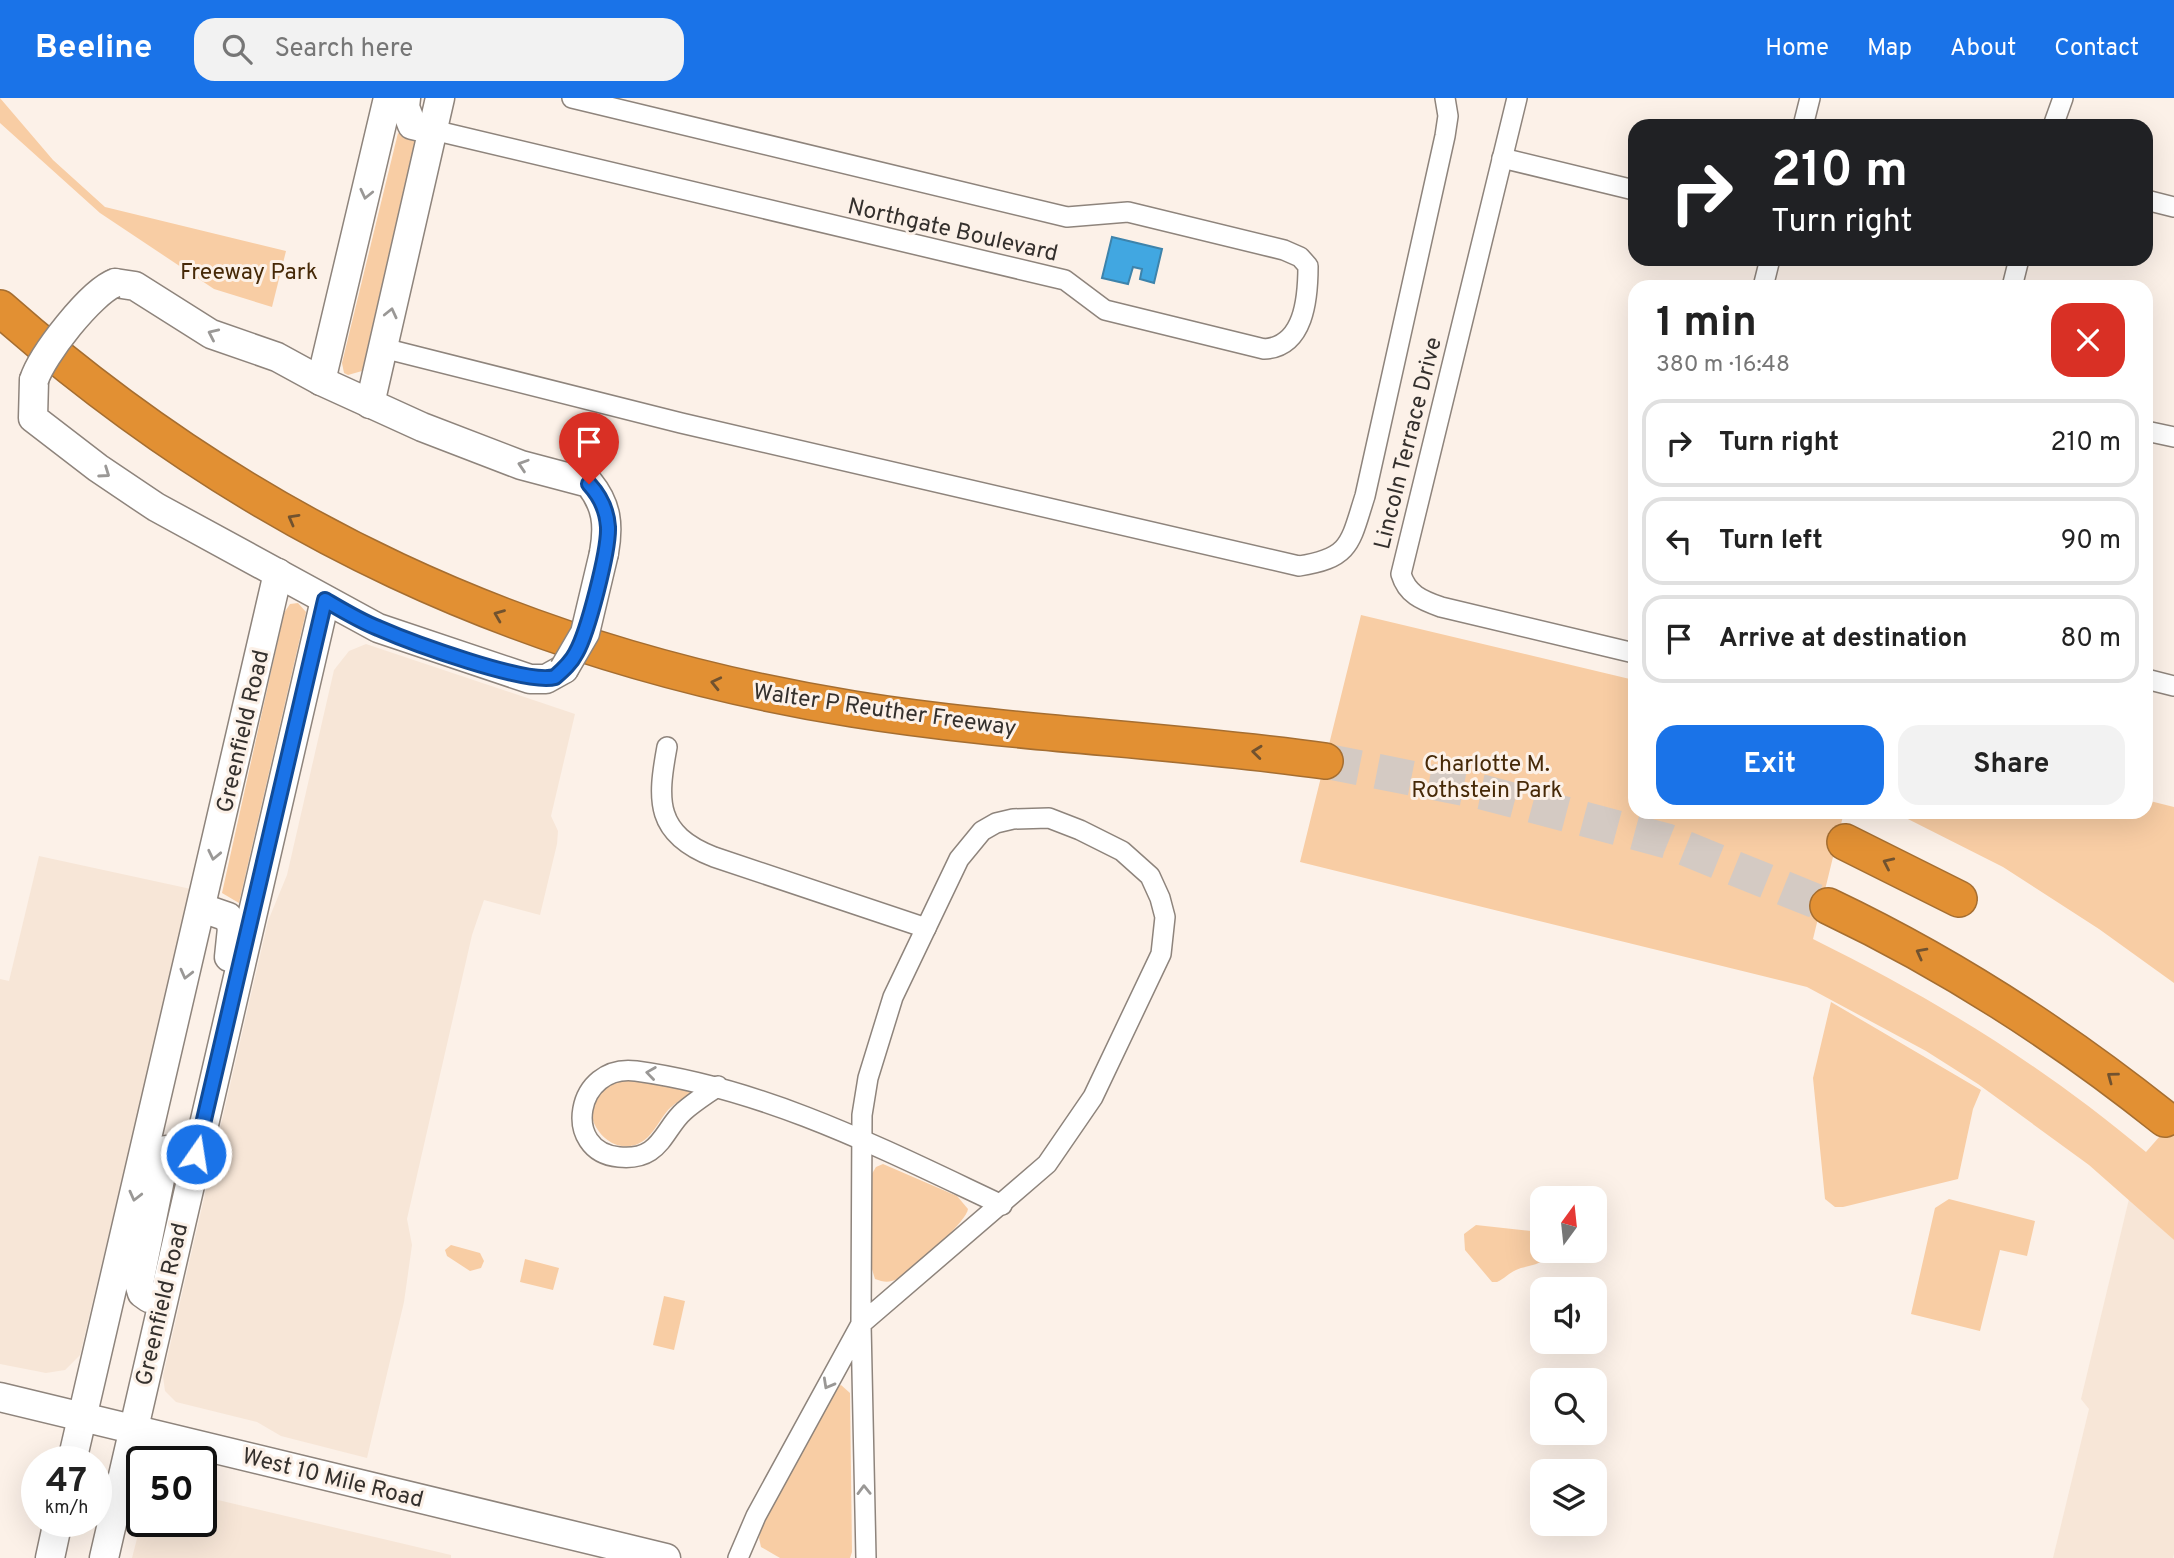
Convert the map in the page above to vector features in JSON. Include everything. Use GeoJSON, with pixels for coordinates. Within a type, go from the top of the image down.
{"type":"FeatureCollection","features":[{"type":"Feature","properties":{"kind":"highway","name":"Walter P Reuther Freeway"},"geometry":{"type":"LineString","coordinates":[[0,307],[122,408],[267,505],[315,532],[419,582],[564,639],[692,677],[858,710],[1325,761]]}},
{"type":"Feature","properties":{"kind":"highway"},"geometry":{"type":"LineString","coordinates":[[1845,842],[1959,899]]}},
{"type":"Feature","properties":{"kind":"highway"},"geometry":{"type":"LineString","coordinates":[[1828,906],[1923,953],[1994,996],[2075,1049],[2165,1119]]}},
{"type":"Feature","properties":{"kind":"main road"},"geometry":{"type":"LineString","coordinates":[[321,381],[388,98]]}},
{"type":"Feature","properties":{"kind":"main road"},"geometry":{"type":"LineString","coordinates":[[407,98],[405,107],[412,125],[433,130]]}},
{"type":"Feature","properties":{"kind":"main road"},"geometry":{"type":"LineString","coordinates":[[370,404],[440,98]]}},
{"type":"Feature","properties":{"kind":"main road"},"geometry":{"type":"LineString","coordinates":[[115,283],[126,283],[144,290],[211,334],[278,357],[321,381],[370,404],[521,465],[589,484],[604,507],[608,529],[585,633],[565,669],[546,679],[530,678],[377,628],[156,507],[33,418],[34,380],[42,362],[91,300],[115,283]]}},
{"type":"Feature","properties":{"kind":"main road","name":"Greenfield Road"},"geometry":{"type":"LineString","coordinates":[[75,1446],[278,573]]}},
{"type":"Feature","properties":{"kind":"main road","name":"Greenfield Road"},"geometry":{"type":"LineString","coordinates":[[104,1558],[179,1223],[325,600]]}},
{"type":"Feature","properties":{"kind":"main road"},"geometry":{"type":"LineString","coordinates":[[179,1223],[180,1164],[231,951],[232,928],[228,917],[202,908]]}},
{"type":"Feature","properties":{"kind":"main road"},"geometry":{"type":"LineString","coordinates":[[162,1297],[149,1298],[142,1293],[139,1268],[183,1075],[172,1035]]}},
{"type":"Feature","properties":{"kind":"main road","name":"West 10 Mile Road"},"geometry":{"type":"LineString","coordinates":[[0,1397],[132,1428],[604,1551],[666,1558]]}},
{"type":"Feature","properties":{"kind":"main road"},"geometry":{"type":"LineString","coordinates":[[58,1537],[59,1556]]}},
{"type":"Feature","properties":{"kind":"street","name":"Northgate Boulevard"},"geometry":{"type":"LineString","coordinates":[[433,130],[1065,280],[1105,310],[1264,349],[1280,348],[1296,333],[1308,288],[1308,266],[1300,257],[1284,250],[1128,212],[1067,217],[572,98]]}},
{"type":"Feature","properties":{"kind":"street"},"geometry":{"type":"LineString","coordinates":[[383,348],[681,424],[1299,566],[1326,562],[1340,555],[1353,533],[1365,496],[1445,136],[1448,116],[1446,98]]}},
{"type":"Feature","properties":{"kind":"street","name":"Lincoln Terrace Drive"},"geometry":{"type":"LineString","coordinates":[[1517,98],[1401,573],[1405,587],[1419,599],[1441,607],[1628,652]]}},
{"type":"Feature","properties":{"kind":"street"},"geometry":{"type":"LineString","coordinates":[[1805,119],[1810,98]]}},
{"type":"Feature","properties":{"kind":"street"},"geometry":{"type":"LineString","coordinates":[[2056,119],[2063,98]]}},
{"type":"Feature","properties":{"kind":"street"},"geometry":{"type":"LineString","coordinates":[[1502,158],[1628,189]]}},
{"type":"Feature","properties":{"kind":"street"},"geometry":{"type":"LineString","coordinates":[[2153,202],[2174,207]]}},
{"type":"Feature","properties":{"kind":"street"},"geometry":{"type":"LineString","coordinates":[[2153,432],[2174,438]]}},
{"type":"Feature","properties":{"kind":"street"},"geometry":{"type":"LineString","coordinates":[[2153,681],[2174,686]]}},
{"type":"Feature","properties":{"kind":"street"},"geometry":{"type":"LineString","coordinates":[[667,747],[660,787],[661,802],[667,823],[683,841],[714,857],[926,928]]}},
{"type":"Feature","properties":{"kind":"street"},"geometry":{"type":"LineString","coordinates":[[738,1558],[757,1516],[861,1324],[1047,1164],[1068,1138],[1100,1085],[1161,954],[1165,917],[1150,876],[1122,851],[1049,818],[1032,817],[996,823],[970,842],[959,859],[882,1025],[868,1077],[860,1138],[861,1324],[866,1558]]}},
{"type":"Feature","properties":{"kind":"street"},"geometry":{"type":"LineString","coordinates":[[718,1086],[683,1112],[650,1151],[631,1158],[613,1156],[596,1149],[582,1125],[588,1091],[600,1079],[619,1069],[718,1086],[860,1138],[1002,1205]]}},
{"type":"Feature","properties":{"kind":"shaded area"},"geometry":{"type":"Polygon","coordinates":[[[366,644],[575,714],[551,816],[558,831],[557,844],[540,915],[484,900],[472,935],[407,1219],[412,1245],[404,1302],[367,1458],[281,1436],[257,1422],[176,1402],[165,1391],[163,1376],[268,921],[287,875],[334,670],[349,651],[366,644]]]}},
{"type":"Feature","properties":{"kind":"shaded area"},"geometry":{"type":"Polygon","coordinates":[[[39,856],[191,889],[80,1355],[65,1370],[46,1373],[0,1364],[0,979],[9,981],[39,856]]]}},
{"type":"Feature","properties":{"kind":"shaded area"},"geometry":{"type":"Polygon","coordinates":[[[2129,1199],[2174,1240],[2174,1554],[2173,1558],[2053,1558],[2089,1409],[2081,1399],[2129,1199]]]}},
{"type":"Feature","properties":{"kind":"shaded area"},"geometry":{"type":"Polygon","coordinates":[[[217,1500],[451,1555],[451,1558],[132,1558],[137,1537],[217,1537],[217,1500]]]}},
{"type":"Feature","properties":{"kind":"green space","name":"Freeway Park"},"geometry":{"type":"Polygon","coordinates":[[[0,98],[53,160],[105,207],[286,251],[272,307],[214,289],[100,213],[0,123],[0,98]]]}},
{"type":"Feature","properties":{"kind":"green space"},"geometry":{"type":"Polygon","coordinates":[[[398,133],[415,140],[362,371],[348,375],[344,373],[342,363],[398,133]]]}},
{"type":"Feature","properties":{"kind":"green space"},"geometry":{"type":"Polygon","coordinates":[[[298,603],[306,612],[239,903],[222,893],[284,613],[290,604],[298,603]]]}},
{"type":"Feature","properties":{"kind":"green space","name":"Charlotte M. Rothstein Park"},"geometry":{"type":"Polygon","coordinates":[[[1361,615],[1628,679],[1628,819],[1842,819],[1813,939],[1903,986],[1986,1035],[2066,1090],[2146,1152],[2174,1120],[2174,1240],[2089,1165],[1978,1084],[1926,1051],[1807,987],[1300,862],[1361,615]]]}},
{"type":"Feature","properties":{"kind":"green space"},"geometry":{"type":"Polygon","coordinates":[[[2153,802],[2174,807],[2174,983],[2099,929],[2003,867],[1908,819],[2153,819],[2153,802]]]}},
{"type":"Feature","properties":{"kind":"green space"},"geometry":{"type":"Polygon","coordinates":[[[1831,1002],[1981,1090],[1973,1109],[1958,1179],[1843,1207],[1835,1207],[1825,1199],[1813,1078],[1831,1002]]]}},
{"type":"Feature","properties":{"kind":"green space"},"geometry":{"type":"Polygon","coordinates":[[[619,1079],[690,1086],[693,1090],[668,1110],[648,1137],[631,1146],[622,1146],[614,1144],[599,1132],[591,1114],[601,1089],[619,1079]]]}},
{"type":"Feature","properties":{"kind":"green space"},"geometry":{"type":"Polygon","coordinates":[[[883,1164],[957,1196],[968,1209],[958,1225],[937,1246],[904,1274],[889,1282],[875,1279],[871,1266],[870,1177],[876,1167],[883,1164]]]}},
{"type":"Feature","properties":{"kind":"green space"},"geometry":{"type":"Polygon","coordinates":[[[1949,1199],[2035,1221],[2027,1256],[2000,1250],[1980,1331],[1911,1314],[1935,1208],[1949,1199]]]}},
{"type":"Feature","properties":{"kind":"green space"},"geometry":{"type":"Polygon","coordinates":[[[1476,1225],[1530,1231],[1530,1264],[1534,1264],[1516,1270],[1500,1281],[1492,1282],[1465,1250],[1464,1234],[1476,1225]]]}},
{"type":"Feature","properties":{"kind":"green space"},"geometry":{"type":"Polygon","coordinates":[[[451,1245],[480,1253],[484,1261],[481,1268],[470,1271],[447,1256],[445,1250],[451,1245]]]}},
{"type":"Feature","properties":{"kind":"green space"},"geometry":{"type":"Polygon","coordinates":[[[525,1259],[559,1268],[553,1290],[520,1282],[525,1259]]]}},
{"type":"Feature","properties":{"kind":"green space"},"geometry":{"type":"Polygon","coordinates":[[[664,1296],[685,1301],[674,1350],[653,1345],[664,1296]]]}},
{"type":"Feature","properties":{"kind":"green space"},"geometry":{"type":"Polygon","coordinates":[[[841,1385],[850,1393],[850,1558],[780,1558],[761,1547],[761,1529],[835,1388],[841,1385]]]}},
{"type":"Feature","properties":{"kind":"water"},"geometry":{"type":"Polygon","coordinates":[[[1112,237],[1162,249],[1154,283],[1140,279],[1142,269],[1133,267],[1128,284],[1102,278],[1112,237]]]}},
{"type":"Feature","properties":{"kind":"tunnel"},"geometry":{"type":"LineString","coordinates":[[1325,761],[1482,792],[1667,841],[1828,906]]}},
{"type":"Feature","properties":{"kind":"route"},"geometry":{"type":"LineString","coordinates":[[196,1154],[245,940],[269,850],[325,600],[377,628],[439,650],[530,678],[555,677],[565,669],[576,653],[585,633],[604,553],[608,529],[604,507],[589,484]]}}]}
